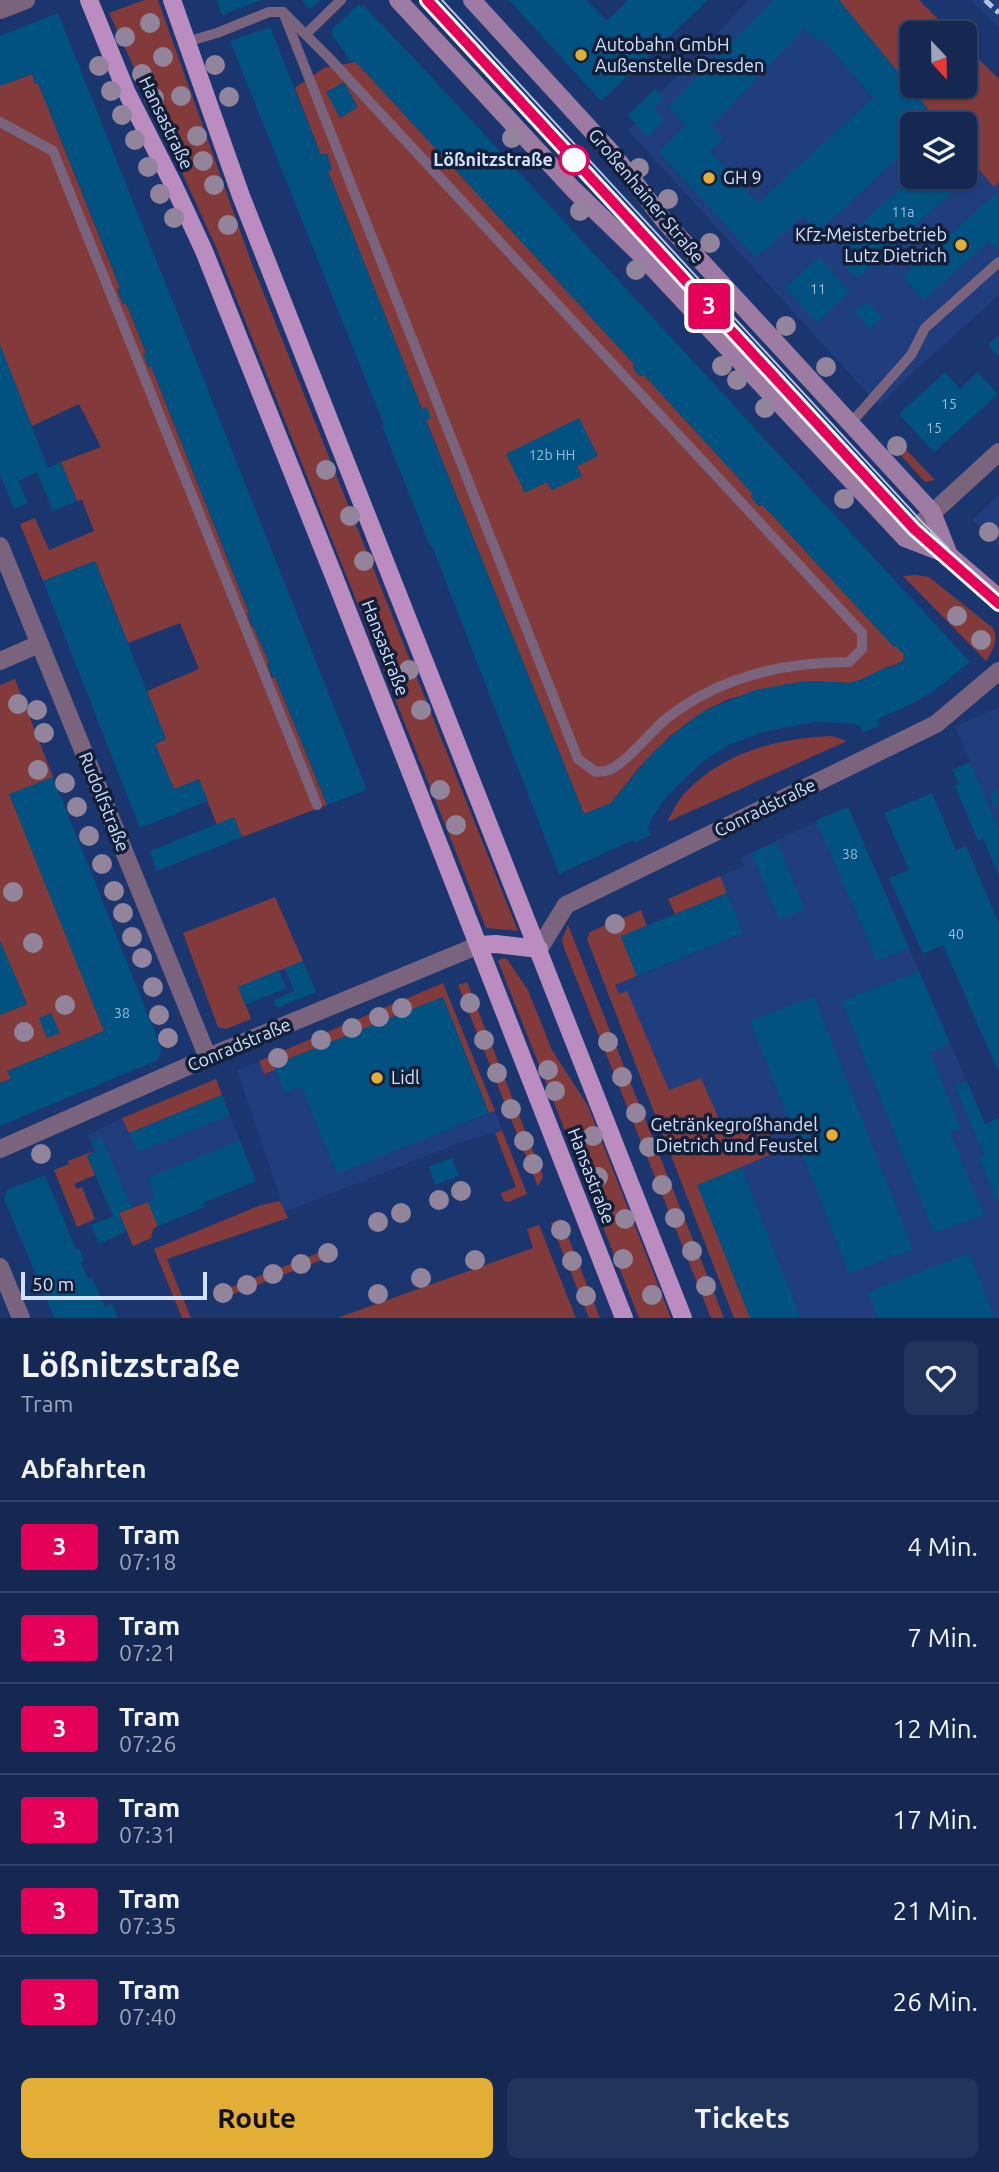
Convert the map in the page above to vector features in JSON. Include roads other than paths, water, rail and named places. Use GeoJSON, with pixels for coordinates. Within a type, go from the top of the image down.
{"type":"FeatureCollection","features":[{"type":"Feature","properties":{"kind":"main road","name":"Hansastraße"},"geometry":{"type":"LineString","coordinates":[[89,0],[126,91],[204,251],[624,1318]]}},
{"type":"Feature","properties":{"kind":"main road","name":"Hansastraße"},"geometry":{"type":"LineString","coordinates":[[172,0],[241,196],[683,1318]]}},
{"type":"Feature","properties":{"kind":"main road","name":"Großenhainer Straße"},"geometry":{"type":"LineString","coordinates":[[398,0],[573,190],[638,252],[905,538],[949,555],[999,598]]}},
{"type":"Feature","properties":{"kind":"main road","name":"Großenhainer Straße"},"geometry":{"type":"LineString","coordinates":[[472,0],[612,153],[666,223],[932,512],[949,555]]}},
{"type":"Feature","properties":{"kind":"main road"},"geometry":{"type":"LineString","coordinates":[[479,945],[496,944],[539,949]]}},
{"type":"Feature","properties":{"kind":"street"},"geometry":{"type":"LineString","coordinates":[[0,10],[26,0]]}},
{"type":"Feature","properties":{"kind":"street"},"geometry":{"type":"LineString","coordinates":[[905,538],[999,452]]}},
{"type":"Feature","properties":{"kind":"street","name":"Rudolfstraße"},"geometry":{"type":"LineString","coordinates":[[0,546],[208,1058]]}},
{"type":"Feature","properties":{"kind":"street"},"geometry":{"type":"LineString","coordinates":[[0,661],[39,644]]}},
{"type":"Feature","properties":{"kind":"street","name":"Conradstraße"},"geometry":{"type":"LineString","coordinates":[[539,949],[566,905],[936,724],[999,671]]}},
{"type":"Feature","properties":{"kind":"street","name":"Conradstraße"},"geometry":{"type":"LineString","coordinates":[[0,1149],[208,1058],[479,945]]}},
{"type":"Feature","properties":{"kind":"street"},"geometry":{"type":"LineString","coordinates":[[0,1268],[21,1318]]}},
{"type":"Feature","properties":{"kind":"lane"},"geometry":{"type":"LineString","coordinates":[[306,34],[341,0]]}},
{"type":"Feature","properties":{"kind":"lane"},"geometry":{"type":"LineString","coordinates":[[187,42],[269,12],[283,12],[862,633],[862,649],[849,662],[770,668],[718,687],[667,718],[611,770],[596,772],[578,759],[283,12]]}},
{"type":"Feature","properties":{"kind":"lane"},"geometry":{"type":"LineString","coordinates":[[0,122],[53,151],[317,805]]}},
{"type":"Feature","properties":{"kind":"lane"},"geometry":{"type":"LineString","coordinates":[[851,423],[911,355],[925,328],[999,262]]}},
{"type":"Feature","properties":{"kind":"tram line"},"geometry":{"type":"LineString","coordinates":[[427,0],[914,529],[999,604]]}},
{"type":"Feature","properties":{"kind":"tram line","name":"3"},"geometry":{"type":"LineString","coordinates":[[427,0],[914,529],[999,604]]}},
{"type":"Feature","properties":{"kind":"tram line"},"geometry":{"type":"LineString","coordinates":[[442,0],[949,549]]}},
{"type":"Feature","properties":{"kind":"railway"},"geometry":{"type":"LineString","coordinates":[[985,0],[999,13]]}},
{"type":"Feature","properties":{"kind":"place","name":"Autobahn GmbH Außenstelle Dresden"},"geometry":{"type":"Point","coordinates":[581,55]}},
{"type":"Feature","properties":{"kind":"place","name":"Lößnitzstraße"},"geometry":{"type":"Point","coordinates":[574,160]}},
{"type":"Feature","properties":{"kind":"place","name":"GH 9"},"geometry":{"type":"Point","coordinates":[709,178]}},
{"type":"Feature","properties":{"kind":"place","name":"Kfz-Meisterbetrieb Lutz Dietrich"},"geometry":{"type":"Point","coordinates":[961,245]}},
{"type":"Feature","properties":{"kind":"place","name":"Lidl"},"geometry":{"type":"Point","coordinates":[377,1078]}},
{"type":"Feature","properties":{"kind":"place","name":"Getränkegroßhandel Dietrich und Feustel"},"geometry":{"type":"Point","coordinates":[832,1135]}}]}
